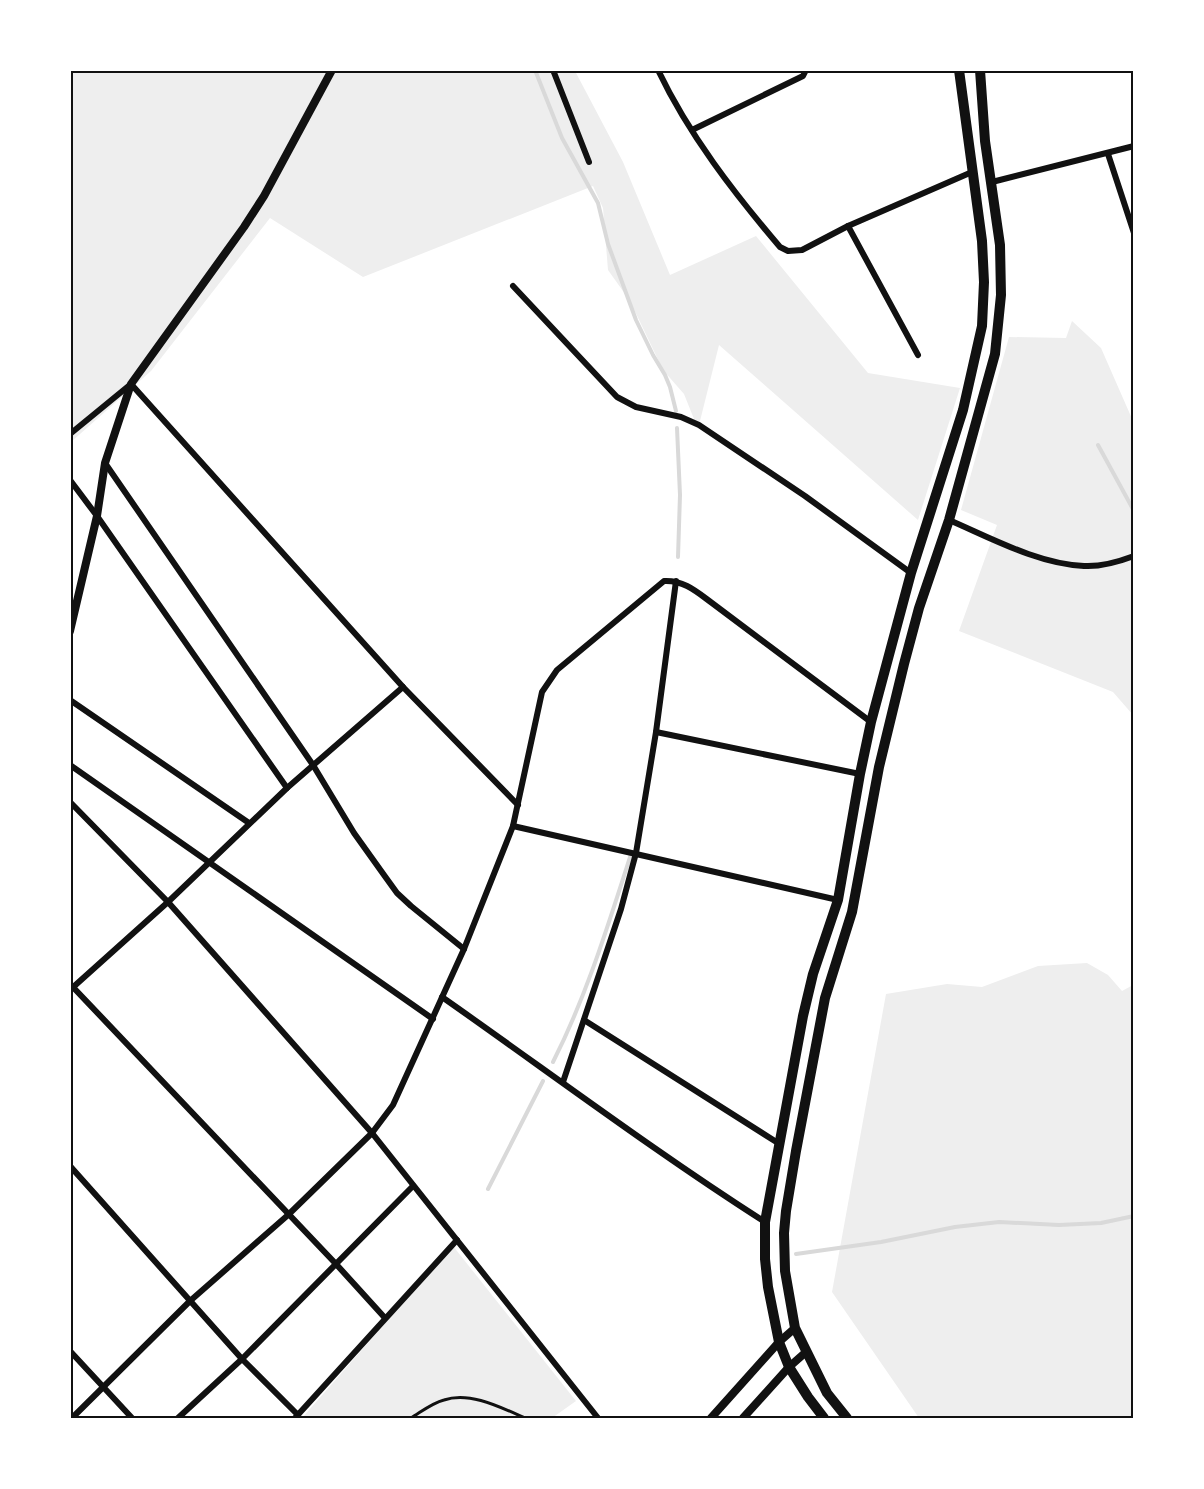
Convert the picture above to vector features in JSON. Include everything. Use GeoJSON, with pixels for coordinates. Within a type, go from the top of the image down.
{"type":"FeatureCollection","features":[{"type":"Feature","properties":{"kind":"main road"},"geometry":{"type":"LineString","coordinates":[[824,1419],[789,1367],[779,1342],[768,1287],[765,1222],[807,996],[838,900],[871,722],[911,573],[963,410],[982,326],[983,261],[959,70]]}},
{"type":"Feature","properties":{"kind":"main road"},"geometry":{"type":"LineString","coordinates":[[847,1419],[827,1393],[795,1328],[785,1271],[784,1233],[788,1193],[825,998],[856,894],[879,767],[919,608],[949,520],[995,354],[1001,295],[1000,245],[985,141],[980,70]]}},
{"type":"Feature","properties":{"kind":"street"},"geometry":{"type":"LineString","coordinates":[[70,434],[131,384],[264,196],[332,70]]}},
{"type":"Feature","properties":{"kind":"street"},"geometry":{"type":"LineString","coordinates":[[553,70],[589,162]]}},
{"type":"Feature","properties":{"kind":"street"},"geometry":{"type":"LineString","coordinates":[[658,70],[692,130],[746,207],[780,247],[788,251],[802,250],[848,226],[972,172]]}},
{"type":"Feature","properties":{"kind":"street"},"geometry":{"type":"LineString","coordinates":[[692,130],[805,73]]}},
{"type":"Feature","properties":{"kind":"street"},"geometry":{"type":"LineString","coordinates":[[992,182],[1134,146]]}},
{"type":"Feature","properties":{"kind":"street"},"geometry":{"type":"LineString","coordinates":[[1108,154],[1134,233]]}},
{"type":"Feature","properties":{"kind":"street"},"geometry":{"type":"LineString","coordinates":[[848,226],[918,355]]}},
{"type":"Feature","properties":{"kind":"street"},"geometry":{"type":"LineString","coordinates":[[513,286],[617,397],[636,407],[681,417],[699,425],[805,496],[911,573]]}},
{"type":"Feature","properties":{"kind":"street"},"geometry":{"type":"LineString","coordinates":[[70,631],[97,516],[105,463],[131,384]]}},
{"type":"Feature","properties":{"kind":"street"},"geometry":{"type":"LineString","coordinates":[[131,384],[403,687],[518,805]]}},
{"type":"Feature","properties":{"kind":"street"},"geometry":{"type":"LineString","coordinates":[[105,463],[313,765],[354,833],[397,893],[464,949]]}},
{"type":"Feature","properties":{"kind":"street"},"geometry":{"type":"LineString","coordinates":[[70,480],[287,788]]}},
{"type":"Feature","properties":{"kind":"street"},"geometry":{"type":"LineString","coordinates":[[949,520],[1022,551],[1058,563],[1085,566],[1110,564],[1134,556]]}},
{"type":"Feature","properties":{"kind":"street"},"geometry":{"type":"LineString","coordinates":[[72,1419],[190,1301],[288,1215],[372,1133],[393,1105],[464,949],[513,826],[537,708],[542,692],[557,670],[664,581],[676,581],[712,603],[871,722]]}},
{"type":"Feature","properties":{"kind":"street"},"geometry":{"type":"LineString","coordinates":[[563,1082],[621,909],[636,854],[656,732],[676,581]]}},
{"type":"Feature","properties":{"kind":"street"},"geometry":{"type":"LineString","coordinates":[[385,1318],[71,987],[168,903],[287,788],[403,687]]}},
{"type":"Feature","properties":{"kind":"street"},"geometry":{"type":"LineString","coordinates":[[70,700],[249,823]]}},
{"type":"Feature","properties":{"kind":"street"},"geometry":{"type":"LineString","coordinates":[[656,732],[860,774]]}},
{"type":"Feature","properties":{"kind":"street"},"geometry":{"type":"LineString","coordinates":[[70,765],[433,1019]]}},
{"type":"Feature","properties":{"kind":"street"},"geometry":{"type":"LineString","coordinates":[[70,802],[168,903],[372,1133],[598,1419]]}},
{"type":"Feature","properties":{"kind":"street"},"geometry":{"type":"LineString","coordinates":[[513,826],[838,900]]}},
{"type":"Feature","properties":{"kind":"street"},"geometry":{"type":"LineString","coordinates":[[442,997],[644,1142],[765,1222]]}},
{"type":"Feature","properties":{"kind":"street"},"geometry":{"type":"LineString","coordinates":[[584,1020],[778,1143]]}},
{"type":"Feature","properties":{"kind":"street"},"geometry":{"type":"LineString","coordinates":[[70,1166],[242,1359],[297,1417],[457,1240]]}},
{"type":"Feature","properties":{"kind":"street"},"geometry":{"type":"LineString","coordinates":[[178,1419],[242,1359],[413,1186]]}},
{"type":"Feature","properties":{"kind":"street"},"geometry":{"type":"LineString","coordinates":[[711,1419],[779,1342],[795,1328]]}},
{"type":"Feature","properties":{"kind":"street"},"geometry":{"type":"LineString","coordinates":[[70,1351],[132,1419]]}},
{"type":"Feature","properties":{"kind":"street"},"geometry":{"type":"LineString","coordinates":[[743,1419],[789,1367],[806,1352]]}},
{"type":"Feature","properties":{"kind":"lane"},"geometry":{"type":"LineString","coordinates":[[411,1419],[441,1400],[449,1398],[486,1402],[525,1419]]}},
{"type":"Feature","properties":{"kind":"shaded area"},"geometry":{"type":"Polygon","coordinates":[[[71,71],[575,71],[623,162],[670,275],[756,236],[868,373],[960,388],[918,520],[719,345],[698,429],[684,394],[663,370],[630,301],[608,270],[603,208],[593,186],[363,277],[270,218],[151,371],[71,442],[71,71]]]}},
{"type":"Feature","properties":{"kind":"shaded area"},"geometry":{"type":"Polygon","coordinates":[[[1072,321],[1101,348],[1133,421],[1133,715],[1113,692],[959,631],[997,525],[961,510],[1009,337],[1066,338],[1072,321]]]}},
{"type":"Feature","properties":{"kind":"shaded area"},"geometry":{"type":"Polygon","coordinates":[[[1087,963],[1108,975],[1122,991],[1133,985],[1133,1418],[919,1418],[832,1292],[886,994],[947,984],[982,987],[1038,966],[1087,963]]]}},
{"type":"Feature","properties":{"kind":"shaded area"},"geometry":{"type":"Polygon","coordinates":[[[453,1246],[576,1401],[552,1418],[302,1418],[453,1246]]]}},
{"type":"Feature","properties":{"kind":"waterway"},"geometry":{"type":"LineString","coordinates":[[535,70],[562,138],[598,203],[608,244],[636,320],[665,375],[676,411]]}},
{"type":"Feature","properties":{"kind":"waterway"},"geometry":{"type":"LineString","coordinates":[[677,428],[680,495],[678,557]]}},
{"type":"Feature","properties":{"kind":"waterway"},"geometry":{"type":"LineString","coordinates":[[1098,445],[1134,511]]}},
{"type":"Feature","properties":{"kind":"waterway"},"geometry":{"type":"LineString","coordinates":[[553,1062],[587,985],[631,854]]}},
{"type":"Feature","properties":{"kind":"waterway"},"geometry":{"type":"LineString","coordinates":[[488,1189],[543,1081]]}},
{"type":"Feature","properties":{"kind":"waterway"},"geometry":{"type":"LineString","coordinates":[[796,1254],[881,1242],[955,1227],[999,1222],[1059,1225],[1101,1223],[1134,1216]]}}]}
